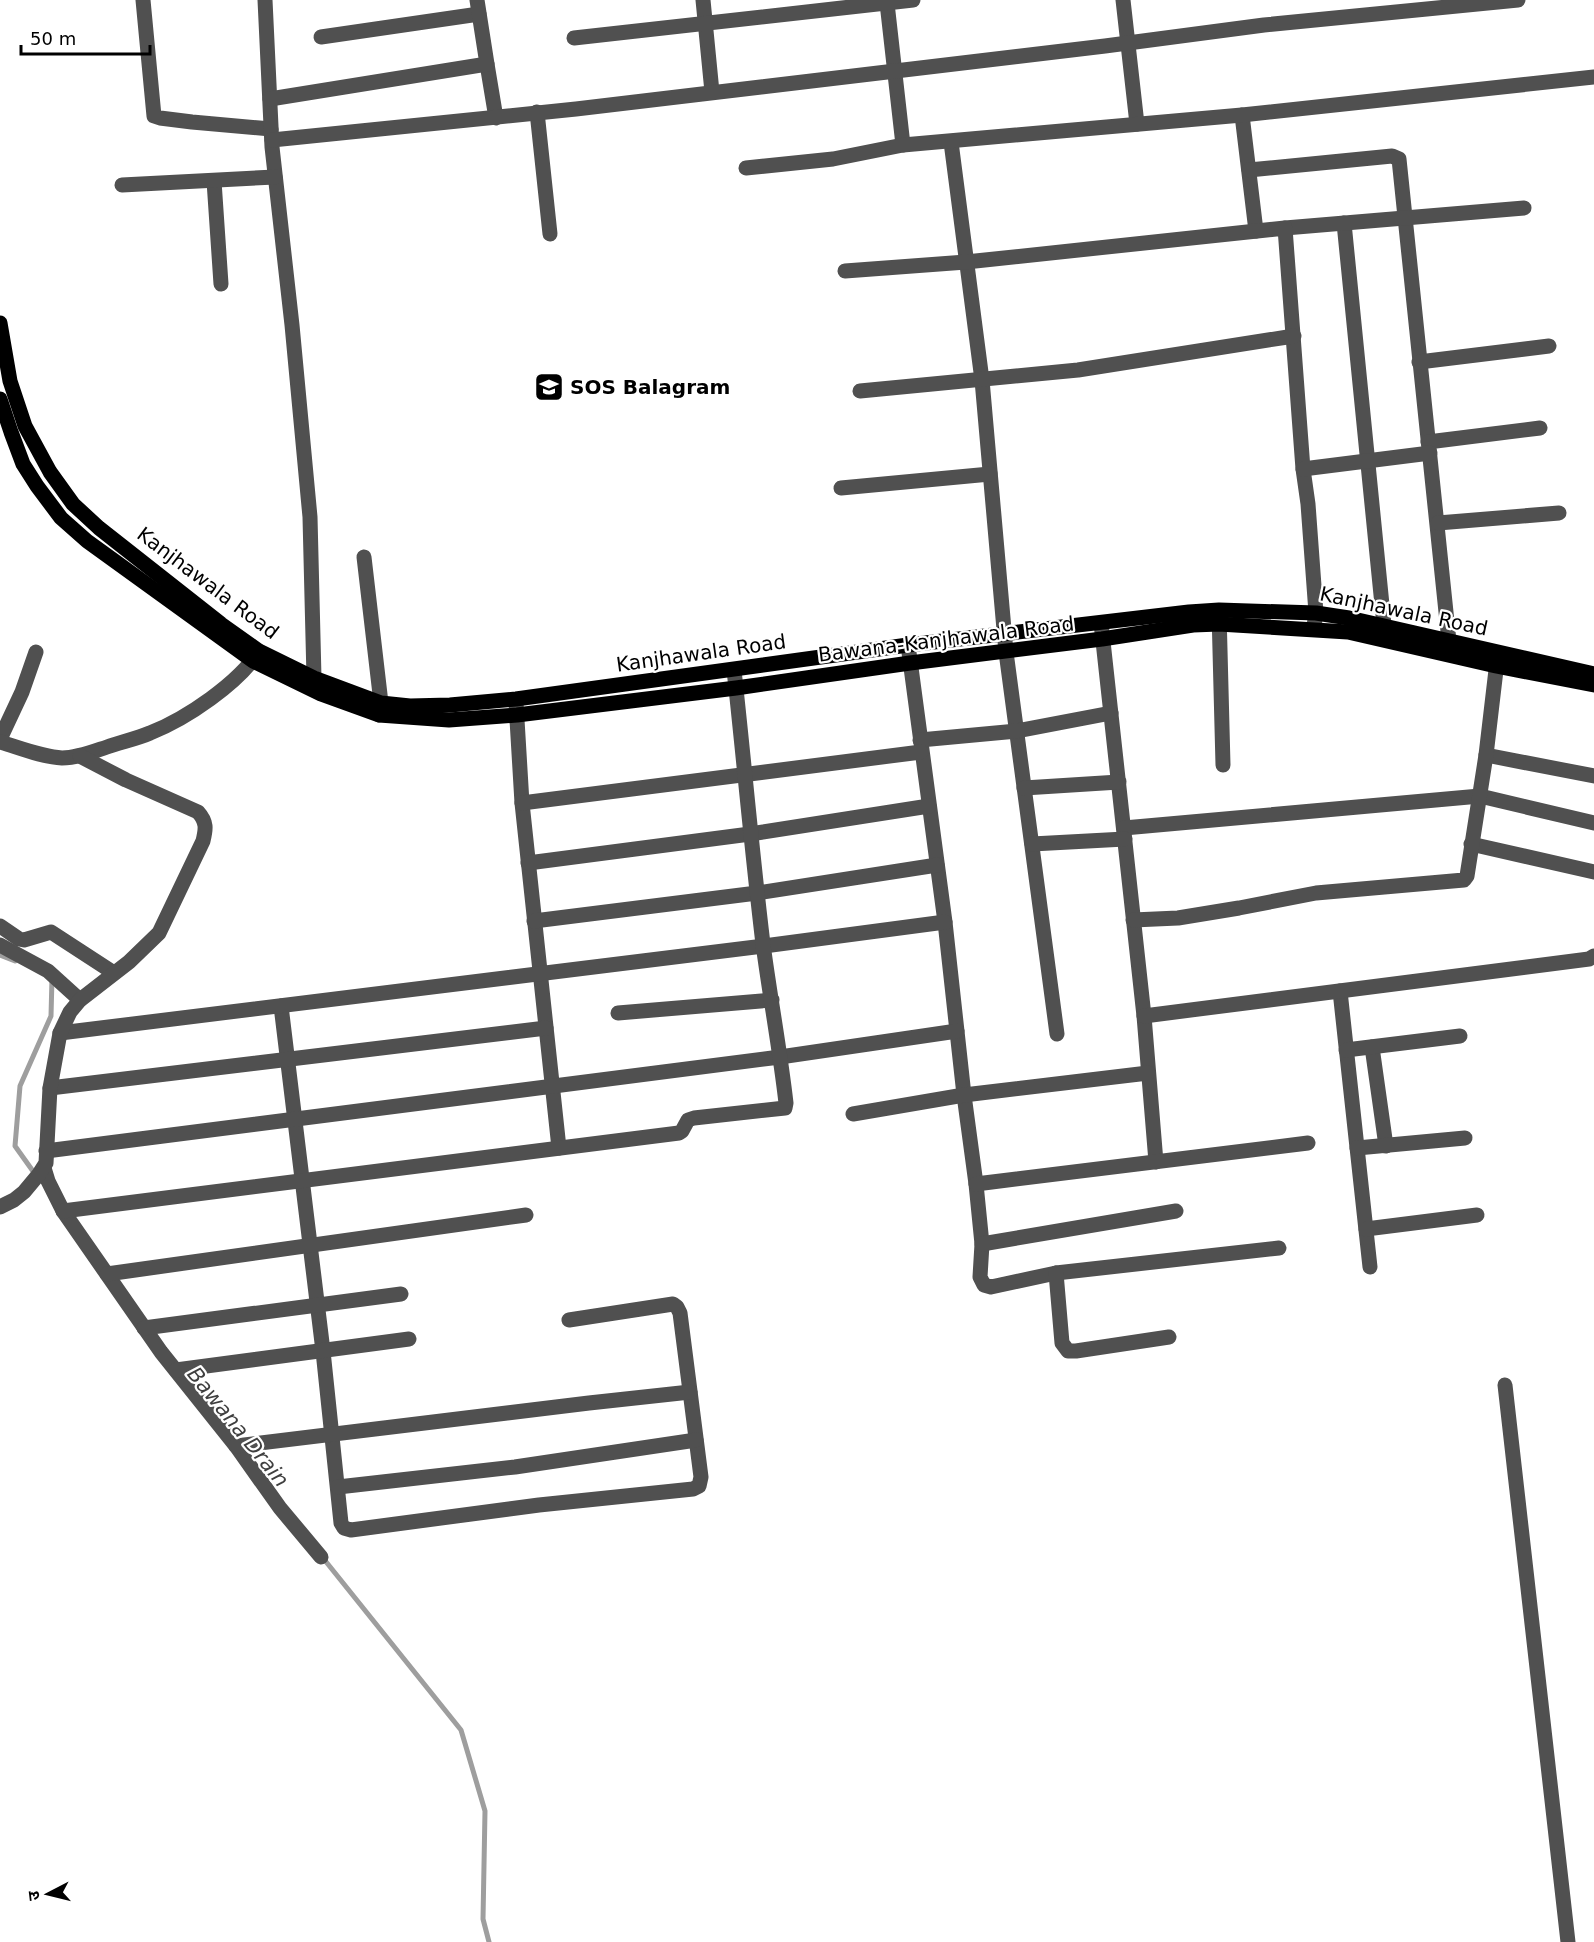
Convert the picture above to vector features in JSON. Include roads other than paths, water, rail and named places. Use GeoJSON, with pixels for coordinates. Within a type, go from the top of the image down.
{"type":"FeatureCollection","features":[{"type":"Feature","properties":{"kind":"main road","name":"Kanjhawala Road"},"geometry":{"type":"LineString","coordinates":[[0,323],[4,373],[25,426],[50,472],[73,504],[99,528],[256,656]]}},
{"type":"Feature","properties":{"kind":"main road","name":"Bawana-Kanjhawala Road"},"geometry":{"type":"LineString","coordinates":[[0,399],[23,464],[62,518],[87,541],[256,656],[313,684],[380,709],[449,720],[517,715],[1102,639],[1148,625],[1193,625],[1219,617],[1348,632],[1592,677]]}},
{"type":"Feature","properties":{"kind":"main road","name":"Kanjhawala Road"},"geometry":{"type":"LineString","coordinates":[[1219,617],[1316,613],[1384,625],[1449,641],[1497,659]]}},
{"type":"Feature","properties":{"kind":"main road","name":"Kanjhawala Road"},"geometry":{"type":"LineString","coordinates":[[380,709],[516,699],[908,645],[1101,622],[1148,625]]}},
{"type":"Feature","properties":{"kind":"street"},"geometry":{"type":"LineString","coordinates":[[143,0],[154,116],[271,135],[576,109],[1128,43],[1400,6],[1518,0]]}},
{"type":"Feature","properties":{"kind":"street"},"geometry":{"type":"LineString","coordinates":[[265,0],[271,135],[310,517],[313,684]]}},
{"type":"Feature","properties":{"kind":"street"},"geometry":{"type":"LineString","coordinates":[[703,0],[712,92]]}},
{"type":"Feature","properties":{"kind":"street"},"geometry":{"type":"LineString","coordinates":[[574,38],[913,0]]}},
{"type":"Feature","properties":{"kind":"street"},"geometry":{"type":"LineString","coordinates":[[1122,0],[1137,124]]}},
{"type":"Feature","properties":{"kind":"street"},"geometry":{"type":"LineString","coordinates":[[887,3],[903,145]]}},
{"type":"Feature","properties":{"kind":"street"},"geometry":{"type":"LineString","coordinates":[[321,37],[478,7],[496,117]]}},
{"type":"Feature","properties":{"kind":"street"},"geometry":{"type":"LineString","coordinates":[[270,99],[487,64]]}},
{"type":"Feature","properties":{"kind":"street"},"geometry":{"type":"LineString","coordinates":[[746,168],[833,159],[903,145],[1242,115],[1594,77]]}},
{"type":"Feature","properties":{"kind":"street"},"geometry":{"type":"LineString","coordinates":[[537,112],[550,234]]}},
{"type":"Feature","properties":{"kind":"street"},"geometry":{"type":"LineString","coordinates":[[1242,115],[1256,231]]}},
{"type":"Feature","properties":{"kind":"street"},"geometry":{"type":"LineString","coordinates":[[951,142],[982,380],[1006,652],[1057,1034]]}},
{"type":"Feature","properties":{"kind":"street"},"geometry":{"type":"LineString","coordinates":[[1248,170],[1395,156],[1399,161],[1449,641]]}},
{"type":"Feature","properties":{"kind":"street"},"geometry":{"type":"LineString","coordinates":[[122,185],[275,177]]}},
{"type":"Feature","properties":{"kind":"street"},"geometry":{"type":"LineString","coordinates":[[214,181],[221,284]]}},
{"type":"Feature","properties":{"kind":"street"},"geometry":{"type":"LineString","coordinates":[[845,271],[966,262],[1285,228],[1524,208]]}},
{"type":"Feature","properties":{"kind":"street"},"geometry":{"type":"LineString","coordinates":[[1344,223],[1384,625]]}},
{"type":"Feature","properties":{"kind":"street"},"geometry":{"type":"LineString","coordinates":[[1285,228],[1316,613],[1314,629]]}},
{"type":"Feature","properties":{"kind":"street"},"geometry":{"type":"LineString","coordinates":[[860,391],[1078,370],[1294,336]]}},
{"type":"Feature","properties":{"kind":"street"},"geometry":{"type":"LineString","coordinates":[[1419,362],[1549,346]]}},
{"type":"Feature","properties":{"kind":"street"},"geometry":{"type":"LineString","coordinates":[[1303,469],[1367,461],[1429,447],[1540,428]]}},
{"type":"Feature","properties":{"kind":"street"},"geometry":{"type":"LineString","coordinates":[[841,489],[990,474]]}},
{"type":"Feature","properties":{"kind":"street"},"geometry":{"type":"LineString","coordinates":[[1438,523],[1559,513]]}},
{"type":"Feature","properties":{"kind":"street"},"geometry":{"type":"LineString","coordinates":[[364,557],[380,709]]}},
{"type":"Feature","properties":{"kind":"street"},"geometry":{"type":"LineString","coordinates":[[1219,617],[1223,765]]}},
{"type":"Feature","properties":{"kind":"street"},"geometry":{"type":"LineString","coordinates":[[1101,622],[1144,1016],[1156,1162]]}},
{"type":"Feature","properties":{"kind":"street"},"geometry":{"type":"LineString","coordinates":[[908,645],[945,922],[982,1244],[980,1277],[984,1285],[991,1287],[1056,1273],[1280,1248]]}},
{"type":"Feature","properties":{"kind":"street"},"geometry":{"type":"LineString","coordinates":[[36,652],[22,692],[0,741],[51,757],[64,758],[80,756],[152,733],[202,705],[231,682],[256,656]]}},
{"type":"Feature","properties":{"kind":"street"},"geometry":{"type":"LineString","coordinates":[[1133,920],[1198,915],[1325,891],[1464,880],[1467,876],[1480,796],[1497,659]]}},
{"type":"Feature","properties":{"kind":"street"},"geometry":{"type":"LineString","coordinates":[[63,1211],[679,1132],[688,1120],[694,1118],[785,1108],[750,834],[734,670]]}},
{"type":"Feature","properties":{"kind":"street"},"geometry":{"type":"LineString","coordinates":[[516,699],[522,803],[559,1148]]}},
{"type":"Feature","properties":{"kind":"street"},"geometry":{"type":"LineString","coordinates":[[522,803],[744,775],[1017,731],[1111,713]]}},
{"type":"Feature","properties":{"kind":"street"},"geometry":{"type":"LineString","coordinates":[[1486,755],[1594,776]]}},
{"type":"Feature","properties":{"kind":"street"},"geometry":{"type":"LineString","coordinates":[[0,1207],[24,1192],[41,1171],[46,1151],[50,1088],[60,1033],[70,1012],[80,1000],[136,955],[159,933],[203,841],[206,828],[204,819],[198,812],[126,780],[80,756]]}},
{"type":"Feature","properties":{"kind":"street"},"geometry":{"type":"LineString","coordinates":[[1024,788],[1119,782]]}},
{"type":"Feature","properties":{"kind":"street"},"geometry":{"type":"LineString","coordinates":[[1032,844],[1480,796],[1594,823]]}},
{"type":"Feature","properties":{"kind":"street"},"geometry":{"type":"LineString","coordinates":[[528,863],[750,834],[930,806]]}},
{"type":"Feature","properties":{"kind":"street"},"geometry":{"type":"LineString","coordinates":[[1471,844],[1594,872]]}},
{"type":"Feature","properties":{"kind":"street"},"geometry":{"type":"LineString","coordinates":[[534,921],[757,893],[937,865]]}},
{"type":"Feature","properties":{"kind":"street"},"geometry":{"type":"LineString","coordinates":[[60,1033],[945,922]]}},
{"type":"Feature","properties":{"kind":"street"},"geometry":{"type":"LineString","coordinates":[[0,926],[24,940],[51,932],[114,973]]}},
{"type":"Feature","properties":{"kind":"street"},"geometry":{"type":"LineString","coordinates":[[0,945],[48,971],[80,1000]]}},
{"type":"Feature","properties":{"kind":"street"},"geometry":{"type":"LineString","coordinates":[[1144,1016],[1589,959],[1594,956]]}},
{"type":"Feature","properties":{"kind":"street"},"geometry":{"type":"LineString","coordinates":[[1340,991],[1370,1267]]}},
{"type":"Feature","properties":{"kind":"street"},"geometry":{"type":"LineString","coordinates":[[618,1013],[772,1000]]}},
{"type":"Feature","properties":{"kind":"street"},"geometry":{"type":"LineString","coordinates":[[280,1006],[323,1351],[341,1523],[344,1528],[351,1530],[539,1504],[693,1489],[699,1486],[701,1476],[680,1313],[677,1307],[673,1304],[569,1320]]}},
{"type":"Feature","properties":{"kind":"street"},"geometry":{"type":"LineString","coordinates":[[50,1088],[546,1028]]}},
{"type":"Feature","properties":{"kind":"street"},"geometry":{"type":"LineString","coordinates":[[46,1151],[780,1057],[957,1031]]}},
{"type":"Feature","properties":{"kind":"street"},"geometry":{"type":"LineString","coordinates":[[1346,1050],[1460,1036]]}},
{"type":"Feature","properties":{"kind":"street"},"geometry":{"type":"LineString","coordinates":[[1372,1047],[1386,1146]]}},
{"type":"Feature","properties":{"kind":"street"},"geometry":{"type":"LineString","coordinates":[[853,1114],[964,1095],[1148,1073]]}},
{"type":"Feature","properties":{"kind":"street"},"geometry":{"type":"LineString","coordinates":[[1357,1148],[1465,1138]]}},
{"type":"Feature","properties":{"kind":"street"},"geometry":{"type":"LineString","coordinates":[[976,1184],[1308,1143]]}},
{"type":"Feature","properties":{"kind":"street"},"geometry":{"type":"LineString","coordinates":[[41,1171],[63,1211],[144,1328],[236,1446],[280,1508],[321,1557]]}},
{"type":"Feature","properties":{"kind":"street"},"geometry":{"type":"LineString","coordinates":[[982,1244],[1176,1211]]}},
{"type":"Feature","properties":{"kind":"street"},"geometry":{"type":"LineString","coordinates":[[107,1274],[526,1215]]}},
{"type":"Feature","properties":{"kind":"street"},"geometry":{"type":"LineString","coordinates":[[1366,1229],[1477,1215]]}},
{"type":"Feature","properties":{"kind":"street"},"geometry":{"type":"LineString","coordinates":[[1056,1273],[1062,1343],[1068,1351],[1169,1337]]}},
{"type":"Feature","properties":{"kind":"street"},"geometry":{"type":"LineString","coordinates":[[144,1328],[401,1294]]}},
{"type":"Feature","properties":{"kind":"street"},"geometry":{"type":"LineString","coordinates":[[176,1370],[409,1339]]}},
{"type":"Feature","properties":{"kind":"street"},"geometry":{"type":"LineString","coordinates":[[1505,1385],[1568,1942]]}},
{"type":"Feature","properties":{"kind":"street"},"geometry":{"type":"LineString","coordinates":[[236,1446],[690,1392]]}},
{"type":"Feature","properties":{"kind":"street"},"geometry":{"type":"LineString","coordinates":[[338,1487],[515,1467],[696,1440]]}},
{"type":"Feature","properties":{"kind":"waterway","name":"Bawana Drain"},"geometry":{"type":"LineString","coordinates":[[0,955],[15,961]]}},
{"type":"Feature","properties":{"kind":"waterway","name":"Bawana Drain"},"geometry":{"type":"LineString","coordinates":[[35,1174],[15,1146],[20,1086],[51,1016],[52,978]]}},
{"type":"Feature","properties":{"kind":"waterway","name":"Bawana Drain"},"geometry":{"type":"LineString","coordinates":[[323,1558],[461,1730],[485,1811],[483,1919],[489,1942]]}},
{"type":"Feature","properties":{"kind":"place","name":"SOS Balagram"},"geometry":{"type":"Point","coordinates":[549,387]}}]}
